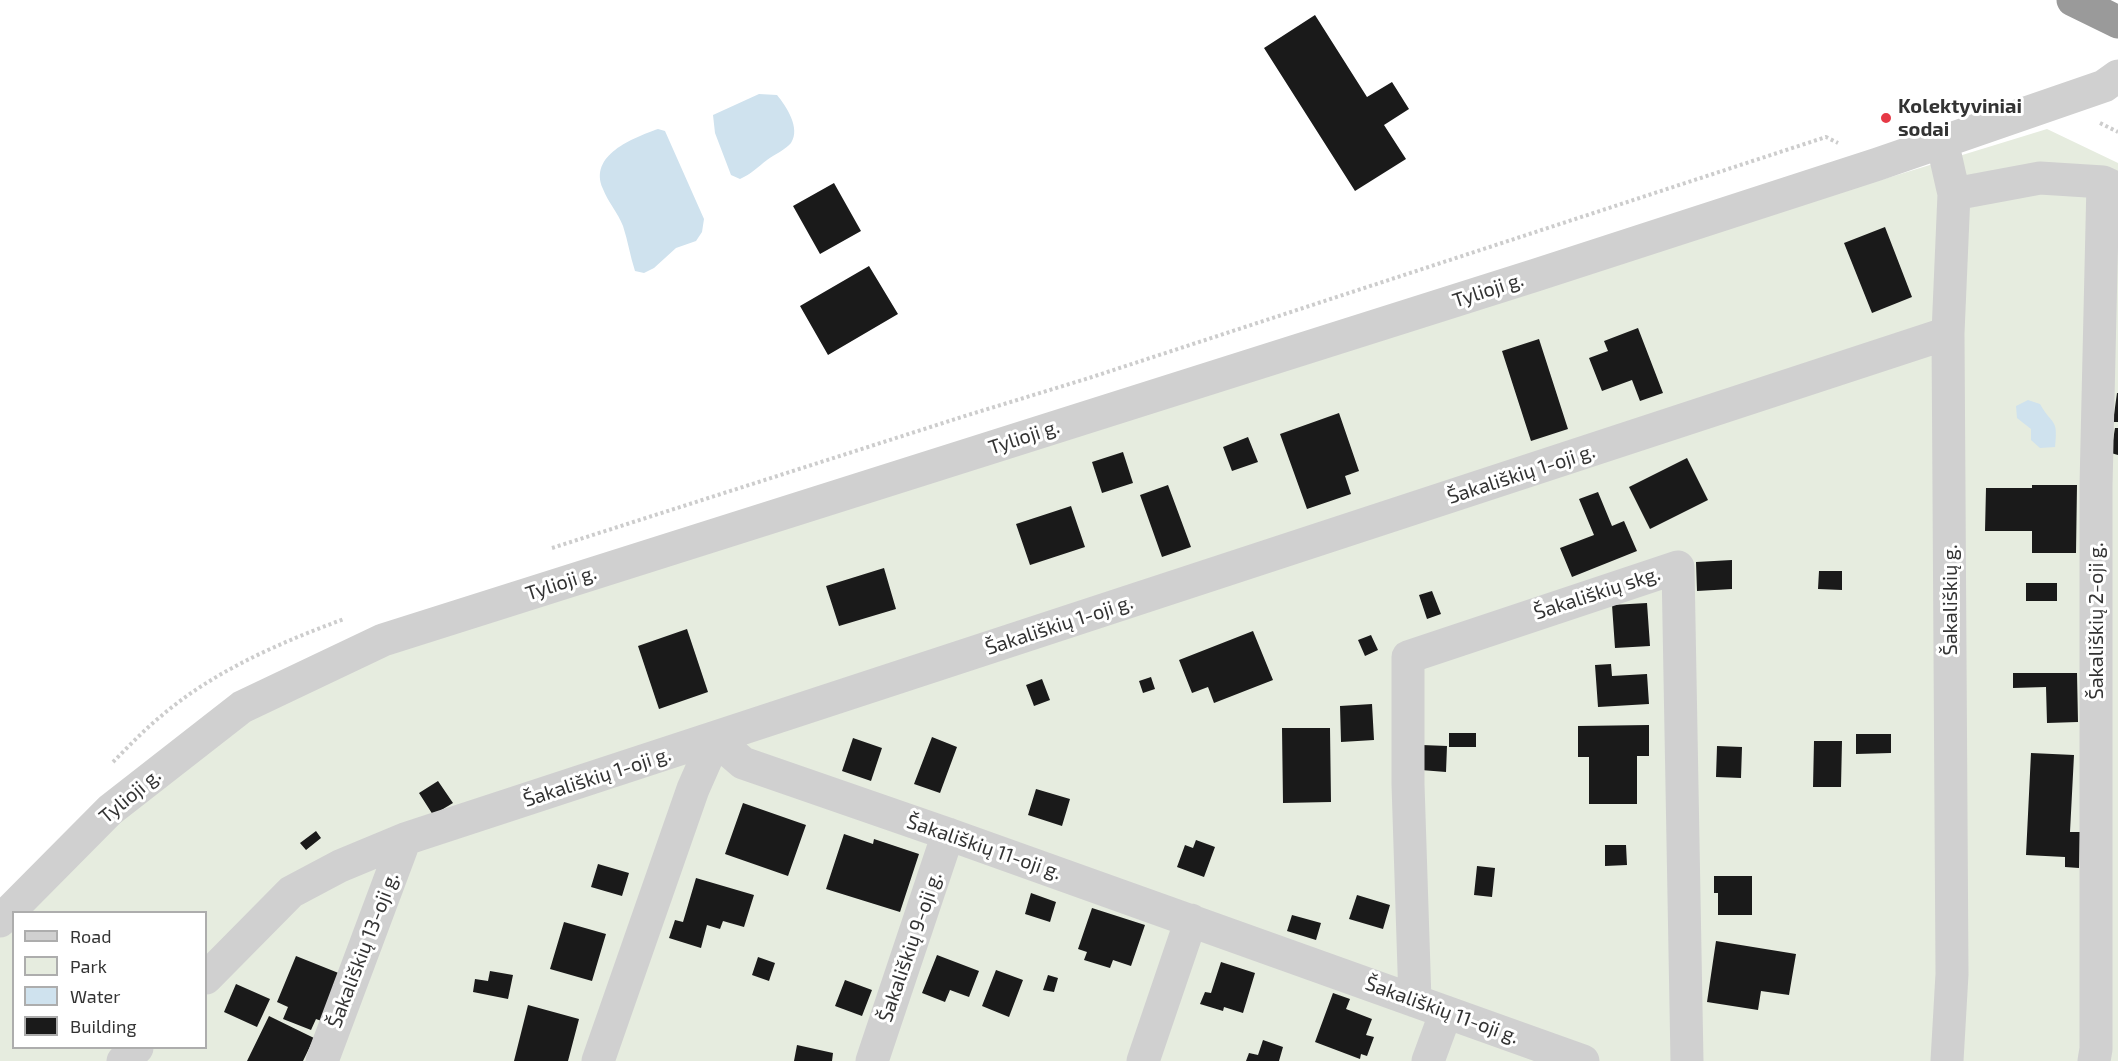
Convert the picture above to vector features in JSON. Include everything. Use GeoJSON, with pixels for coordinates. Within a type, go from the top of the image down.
{"type":"FeatureCollection","features":[{"type":"Feature","properties":{"kind":"highway"},"geometry":{"type":"LineString","coordinates":[[2073,0],[2118,22]]}},
{"type":"Feature","properties":{"kind":"street","name":"Tylioji g."},"geometry":{"type":"LineString","coordinates":[[0,921],[111,810],[242,707],[383,640],[1536,275],[1878,164],[2104,86],[2118,76]]}},
{"type":"Feature","properties":{"kind":"street","name":"Šakališkių g."},"geometry":{"type":"LineString","coordinates":[[1942,141],[1954,194],[1948,333],[1952,974],[1947,1061]]}},
{"type":"Feature","properties":{"kind":"street"},"geometry":{"type":"LineString","coordinates":[[1954,194],[2040,178],[2111,185]]}},
{"type":"Feature","properties":{"kind":"street","name":"Šakališkių 2-oji g."},"geometry":{"type":"LineString","coordinates":[[2102,1056],[2107,775],[2107,490],[2111,185]]}},
{"type":"Feature","properties":{"kind":"street","name":"Šakališkių 1-oji g."},"geometry":{"type":"LineString","coordinates":[[207,977],[291,892],[340,866],[405,839],[1948,333]]}},
{"type":"Feature","properties":{"kind":"street","name":"Šakališkių skg."},"geometry":{"type":"LineString","coordinates":[[1414,1001],[1408,784],[1408,657],[1678,567],[1687,1061]]}},
{"type":"Feature","properties":{"kind":"street"},"geometry":{"type":"LineString","coordinates":[[598,1061],[693,789],[715,739]]}},
{"type":"Feature","properties":{"kind":"street","name":"Šakališkių 11-oji g."},"geometry":{"type":"LineString","coordinates":[[715,739],[743,763],[1191,920],[1583,1061]]}},
{"type":"Feature","properties":{"kind":"street","name":"Šakališkių 9-oji g."},"geometry":{"type":"LineString","coordinates":[[872,1061],[948,834]]}},
{"type":"Feature","properties":{"kind":"street","name":"Šakališkių 13-oji g."},"geometry":{"type":"LineString","coordinates":[[322,1061],[405,839]]}},
{"type":"Feature","properties":{"kind":"street"},"geometry":{"type":"LineString","coordinates":[[1143,1061],[1191,920]]}},
{"type":"Feature","properties":{"kind":"street"},"geometry":{"type":"LineString","coordinates":[[1428,1061],[1446,1012]]}},
{"type":"Feature","properties":{"kind":"street"},"geometry":{"type":"LineString","coordinates":[[123,1061],[135,1049]]}},
{"type":"Feature","properties":{"kind":"green space"},"geometry":{"type":"Polygon","coordinates":[[[2047,129],[2118,163],[2118,1061],[0,1061],[0,921],[242,707],[383,640],[2047,129]]]}},
{"type":"Feature","properties":{"kind":"water"},"geometry":{"type":"Polygon","coordinates":[[[759,94],[777,95],[791,118],[794,137],[786,147],[740,179],[731,175],[715,133],[713,115],[759,94]]]}},
{"type":"Feature","properties":{"kind":"water"},"geometry":{"type":"Polygon","coordinates":[[[658,129],[665,131],[704,219],[702,232],[696,241],[676,248],[654,268],[644,273],[635,271],[623,226],[605,194],[600,177],[607,157],[626,143],[658,129]]]}},
{"type":"Feature","properties":{"kind":"water"},"geometry":{"type":"Polygon","coordinates":[[[2028,400],[2040,404],[2054,423],[2055,447],[2040,448],[2031,440],[2031,429],[2017,418],[2016,406],[2028,400]]]}},
{"type":"Feature","properties":{"kind":"building"},"geometry":{"type":"Polygon","coordinates":[[[1315,15],[1367,97],[1392,82],[1409,109],[1384,125],[1406,159],[1355,191],[1264,48],[1315,15]]]}},
{"type":"Feature","properties":{"kind":"building"},"geometry":{"type":"Polygon","coordinates":[[[834,183],[861,231],[820,254],[793,206],[834,183]]]}},
{"type":"Feature","properties":{"kind":"building"},"geometry":{"type":"Polygon","coordinates":[[[1885,227],[1912,297],[1872,313],[1844,243],[1885,227]]]}},
{"type":"Feature","properties":{"kind":"building"},"geometry":{"type":"Polygon","coordinates":[[[869,266],[898,314],[828,355],[800,306],[869,266]]]}},
{"type":"Feature","properties":{"kind":"building"},"geometry":{"type":"Polygon","coordinates":[[[1638,328],[1663,393],[1640,401],[1632,380],[1602,391],[1589,358],[1608,351],[1604,341],[1638,328]]]}},
{"type":"Feature","properties":{"kind":"building"},"geometry":{"type":"Polygon","coordinates":[[[1539,339],[1568,429],[1531,441],[1502,351],[1539,339]]]}},
{"type":"Feature","properties":{"kind":"building"},"geometry":{"type":"Polygon","coordinates":[[[2117,393],[2118,422],[2113,422],[2117,393]]]}},
{"type":"Feature","properties":{"kind":"building"},"geometry":{"type":"Polygon","coordinates":[[[1339,413],[1359,471],[1345,476],[1351,494],[1307,509],[1280,434],[1339,413]]]}},
{"type":"Feature","properties":{"kind":"building"},"geometry":{"type":"Polygon","coordinates":[[[2115,428],[2118,428],[2118,455],[2111,453],[2115,428]]]}},
{"type":"Feature","properties":{"kind":"building"},"geometry":{"type":"Polygon","coordinates":[[[1248,437],[1258,462],[1232,471],[1223,447],[1248,437]]]}},
{"type":"Feature","properties":{"kind":"building"},"geometry":{"type":"Polygon","coordinates":[[[1123,452],[1133,483],[1102,493],[1092,462],[1123,452]]]}},
{"type":"Feature","properties":{"kind":"building"},"geometry":{"type":"Polygon","coordinates":[[[1687,458],[1708,500],[1650,529],[1629,487],[1687,458]]]}},
{"type":"Feature","properties":{"kind":"building"},"geometry":{"type":"Polygon","coordinates":[[[1168,485],[1191,547],[1162,557],[1140,495],[1168,485]]]}},
{"type":"Feature","properties":{"kind":"building"},"geometry":{"type":"Polygon","coordinates":[[[2032,485],[2077,485],[2076,553],[2032,553],[2032,531],[1985,531],[1986,488],[2032,488],[2032,485]]]}},
{"type":"Feature","properties":{"kind":"building"},"geometry":{"type":"Polygon","coordinates":[[[1598,492],[1612,526],[1624,521],[1637,551],[1572,577],[1560,548],[1594,535],[1579,499],[1598,492]]]}},
{"type":"Feature","properties":{"kind":"building"},"geometry":{"type":"Polygon","coordinates":[[[1071,506],[1085,547],[1030,565],[1016,524],[1071,506]]]}},
{"type":"Feature","properties":{"kind":"building"},"geometry":{"type":"Polygon","coordinates":[[[1732,560],[1732,589],[1697,591],[1696,562],[1732,560]]]}},
{"type":"Feature","properties":{"kind":"building"},"geometry":{"type":"Polygon","coordinates":[[[884,568],[896,609],[839,626],[826,586],[884,568]]]}},
{"type":"Feature","properties":{"kind":"building"},"geometry":{"type":"Polygon","coordinates":[[[1819,571],[1842,571],[1842,590],[1818,589],[1819,571]]]}},
{"type":"Feature","properties":{"kind":"building"},"geometry":{"type":"Polygon","coordinates":[[[2026,583],[2057,583],[2057,601],[2026,601],[2026,583]]]}},
{"type":"Feature","properties":{"kind":"building"},"geometry":{"type":"Polygon","coordinates":[[[1432,591],[1441,614],[1427,619],[1419,595],[1432,591]]]}},
{"type":"Feature","properties":{"kind":"building"},"geometry":{"type":"Polygon","coordinates":[[[1647,603],[1650,646],[1615,648],[1612,605],[1647,603]]]}},
{"type":"Feature","properties":{"kind":"building"},"geometry":{"type":"Polygon","coordinates":[[[687,629],[708,692],[659,709],[638,646],[687,629]]]}},
{"type":"Feature","properties":{"kind":"building"},"geometry":{"type":"Polygon","coordinates":[[[1253,631],[1273,680],[1214,703],[1208,687],[1192,693],[1179,660],[1253,631]]]}},
{"type":"Feature","properties":{"kind":"building"},"geometry":{"type":"Polygon","coordinates":[[[1371,635],[1378,650],[1365,656],[1358,640],[1371,635]]]}},
{"type":"Feature","properties":{"kind":"building"},"geometry":{"type":"Polygon","coordinates":[[[1611,664],[1612,676],[1647,674],[1649,704],[1598,707],[1595,665],[1611,664]]]}},
{"type":"Feature","properties":{"kind":"building"},"geometry":{"type":"Polygon","coordinates":[[[2013,673],[2077,673],[2078,722],[2047,723],[2046,687],[2013,688],[2013,673]]]}},
{"type":"Feature","properties":{"kind":"building"},"geometry":{"type":"Polygon","coordinates":[[[1151,677],[1155,689],[1143,693],[1139,681],[1151,677]]]}},
{"type":"Feature","properties":{"kind":"building"},"geometry":{"type":"Polygon","coordinates":[[[1042,679],[1050,700],[1034,706],[1026,685],[1042,679]]]}},
{"type":"Feature","properties":{"kind":"building"},"geometry":{"type":"Polygon","coordinates":[[[1372,704],[1374,740],[1341,742],[1340,706],[1372,704]]]}},
{"type":"Feature","properties":{"kind":"building"},"geometry":{"type":"Polygon","coordinates":[[[1649,725],[1649,756],[1637,756],[1637,804],[1589,804],[1589,757],[1578,757],[1578,726],[1649,725]]]}},
{"type":"Feature","properties":{"kind":"building"},"geometry":{"type":"Polygon","coordinates":[[[1282,728],[1330,728],[1331,802],[1283,803],[1282,728]]]}},
{"type":"Feature","properties":{"kind":"building"},"geometry":{"type":"Polygon","coordinates":[[[1449,733],[1476,733],[1476,747],[1449,747],[1449,733]]]}},
{"type":"Feature","properties":{"kind":"building"},"geometry":{"type":"Polygon","coordinates":[[[1856,734],[1891,734],[1891,753],[1856,754],[1856,734]]]}},
{"type":"Feature","properties":{"kind":"building"},"geometry":{"type":"Polygon","coordinates":[[[932,737],[957,747],[940,793],[914,784],[932,737]]]}},
{"type":"Feature","properties":{"kind":"building"},"geometry":{"type":"Polygon","coordinates":[[[853,738],[882,748],[871,781],[842,771],[853,738]]]}},
{"type":"Feature","properties":{"kind":"building"},"geometry":{"type":"Polygon","coordinates":[[[1814,741],[1842,741],[1841,787],[1813,787],[1814,741]]]}},
{"type":"Feature","properties":{"kind":"building"},"geometry":{"type":"Polygon","coordinates":[[[1422,745],[1447,746],[1446,772],[1421,770],[1422,745]]]}},
{"type":"Feature","properties":{"kind":"building"},"geometry":{"type":"Polygon","coordinates":[[[1717,746],[1742,747],[1741,778],[1716,777],[1717,746]]]}},
{"type":"Feature","properties":{"kind":"building"},"geometry":{"type":"Polygon","coordinates":[[[2031,753],[2074,755],[2070,832],[2080,832],[2079,868],[2065,867],[2065,857],[2026,855],[2031,753]]]}},
{"type":"Feature","properties":{"kind":"building"},"geometry":{"type":"Polygon","coordinates":[[[438,781],[453,803],[433,815],[419,793],[438,781]]]}},
{"type":"Feature","properties":{"kind":"building"},"geometry":{"type":"Polygon","coordinates":[[[1036,789],[1070,799],[1062,826],[1028,815],[1036,789]]]}},
{"type":"Feature","properties":{"kind":"building"},"geometry":{"type":"Polygon","coordinates":[[[743,803],[806,825],[788,876],[725,854],[743,803]]]}},
{"type":"Feature","properties":{"kind":"building"},"geometry":{"type":"Polygon","coordinates":[[[316,831],[321,838],[306,850],[300,843],[316,831]]]}},
{"type":"Feature","properties":{"kind":"building"},"geometry":{"type":"Polygon","coordinates":[[[844,834],[873,844],[874,839],[919,854],[900,912],[826,889],[844,834]]]}},
{"type":"Feature","properties":{"kind":"building"},"geometry":{"type":"Polygon","coordinates":[[[1196,840],[1215,847],[1204,877],[1177,867],[1185,845],[1193,848],[1196,840]]]}},
{"type":"Feature","properties":{"kind":"building"},"geometry":{"type":"Polygon","coordinates":[[[1605,845],[1626,845],[1627,865],[1605,866],[1605,845]]]}},
{"type":"Feature","properties":{"kind":"building"},"geometry":{"type":"Polygon","coordinates":[[[598,864],[629,873],[622,896],[591,887],[598,864]]]}},
{"type":"Feature","properties":{"kind":"building"},"geometry":{"type":"Polygon","coordinates":[[[1477,866],[1495,868],[1492,897],[1474,895],[1477,866]]]}},
{"type":"Feature","properties":{"kind":"building"},"geometry":{"type":"Polygon","coordinates":[[[1714,876],[1752,876],[1752,915],[1718,915],[1718,893],[1714,893],[1714,876]]]}},
{"type":"Feature","properties":{"kind":"building"},"geometry":{"type":"Polygon","coordinates":[[[696,878],[754,895],[744,927],[723,921],[720,929],[707,925],[701,948],[669,938],[675,920],[683,922],[696,878]]]}},
{"type":"Feature","properties":{"kind":"building"},"geometry":{"type":"Polygon","coordinates":[[[1031,893],[1056,902],[1050,922],[1025,914],[1031,893]]]}},
{"type":"Feature","properties":{"kind":"building"},"geometry":{"type":"Polygon","coordinates":[[[1357,895],[1390,905],[1383,929],[1349,919],[1357,895]]]}},
{"type":"Feature","properties":{"kind":"building"},"geometry":{"type":"Polygon","coordinates":[[[1092,908],[1145,925],[1131,966],[1113,960],[1110,968],[1084,960],[1087,952],[1078,949],[1092,908]]]}},
{"type":"Feature","properties":{"kind":"building"},"geometry":{"type":"Polygon","coordinates":[[[1292,915],[1321,923],[1316,940],[1287,931],[1292,915]]]}},
{"type":"Feature","properties":{"kind":"building"},"geometry":{"type":"Polygon","coordinates":[[[564,922],[606,934],[592,981],[550,969],[564,922]]]}},
{"type":"Feature","properties":{"kind":"building"},"geometry":{"type":"Polygon","coordinates":[[[1716,941],[1796,954],[1789,995],[1761,991],[1758,1010],[1707,1002],[1716,941]]]}},
{"type":"Feature","properties":{"kind":"building"},"geometry":{"type":"Polygon","coordinates":[[[937,955],[979,971],[969,997],[950,990],[945,1002],[922,993],[937,955]]]}},
{"type":"Feature","properties":{"kind":"building"},"geometry":{"type":"Polygon","coordinates":[[[296,956],[346,976],[327,1023],[316,1019],[311,1030],[283,1019],[288,1007],[277,1002],[296,956]]]}},
{"type":"Feature","properties":{"kind":"building"},"geometry":{"type":"Polygon","coordinates":[[[758,957],[775,963],[769,981],[752,975],[758,957]]]}},
{"type":"Feature","properties":{"kind":"building"},"geometry":{"type":"Polygon","coordinates":[[[1221,962],[1255,973],[1243,1013],[1224,1007],[1223,1011],[1200,1004],[1205,992],[1211,993],[1221,962]]]}},
{"type":"Feature","properties":{"kind":"building"},"geometry":{"type":"Polygon","coordinates":[[[996,970],[1023,980],[1009,1017],[982,1006],[996,970]]]}},
{"type":"Feature","properties":{"kind":"building"},"geometry":{"type":"Polygon","coordinates":[[[490,971],[513,975],[508,999],[473,992],[475,979],[488,981],[490,971]]]}},
{"type":"Feature","properties":{"kind":"building"},"geometry":{"type":"Polygon","coordinates":[[[1048,975],[1058,978],[1054,992],[1043,990],[1048,975]]]}},
{"type":"Feature","properties":{"kind":"building"},"geometry":{"type":"Polygon","coordinates":[[[845,980],[872,990],[862,1016],[835,1006],[845,980]]]}},
{"type":"Feature","properties":{"kind":"building"},"geometry":{"type":"Polygon","coordinates":[[[236,984],[270,999],[257,1027],[224,1012],[236,984]]]}},
{"type":"Feature","properties":{"kind":"building"},"geometry":{"type":"Polygon","coordinates":[[[1333,993],[1350,999],[1346,1009],[1372,1019],[1366,1035],[1374,1037],[1367,1056],[1361,1054],[1360,1059],[1315,1042],[1333,993]]]}},
{"type":"Feature","properties":{"kind":"building"},"geometry":{"type":"Polygon","coordinates":[[[528,1005],[579,1019],[568,1061],[514,1061],[528,1005]]]}},
{"type":"Feature","properties":{"kind":"building"},"geometry":{"type":"Polygon","coordinates":[[[269,1016],[314,1038],[303,1061],[247,1061],[269,1016]]]}},
{"type":"Feature","properties":{"kind":"building"},"geometry":{"type":"Polygon","coordinates":[[[1263,1040],[1283,1047],[1279,1061],[1246,1061],[1249,1053],[1258,1055],[1263,1040]]]}},
{"type":"Feature","properties":{"kind":"building"},"geometry":{"type":"Polygon","coordinates":[[[797,1045],[833,1053],[832,1061],[794,1061],[797,1045]]]}},
{"type":"Feature","properties":{"kind":"place","name":"Kolektyviniai sodai"},"geometry":{"type":"Point","coordinates":[1886,118]}}]}
